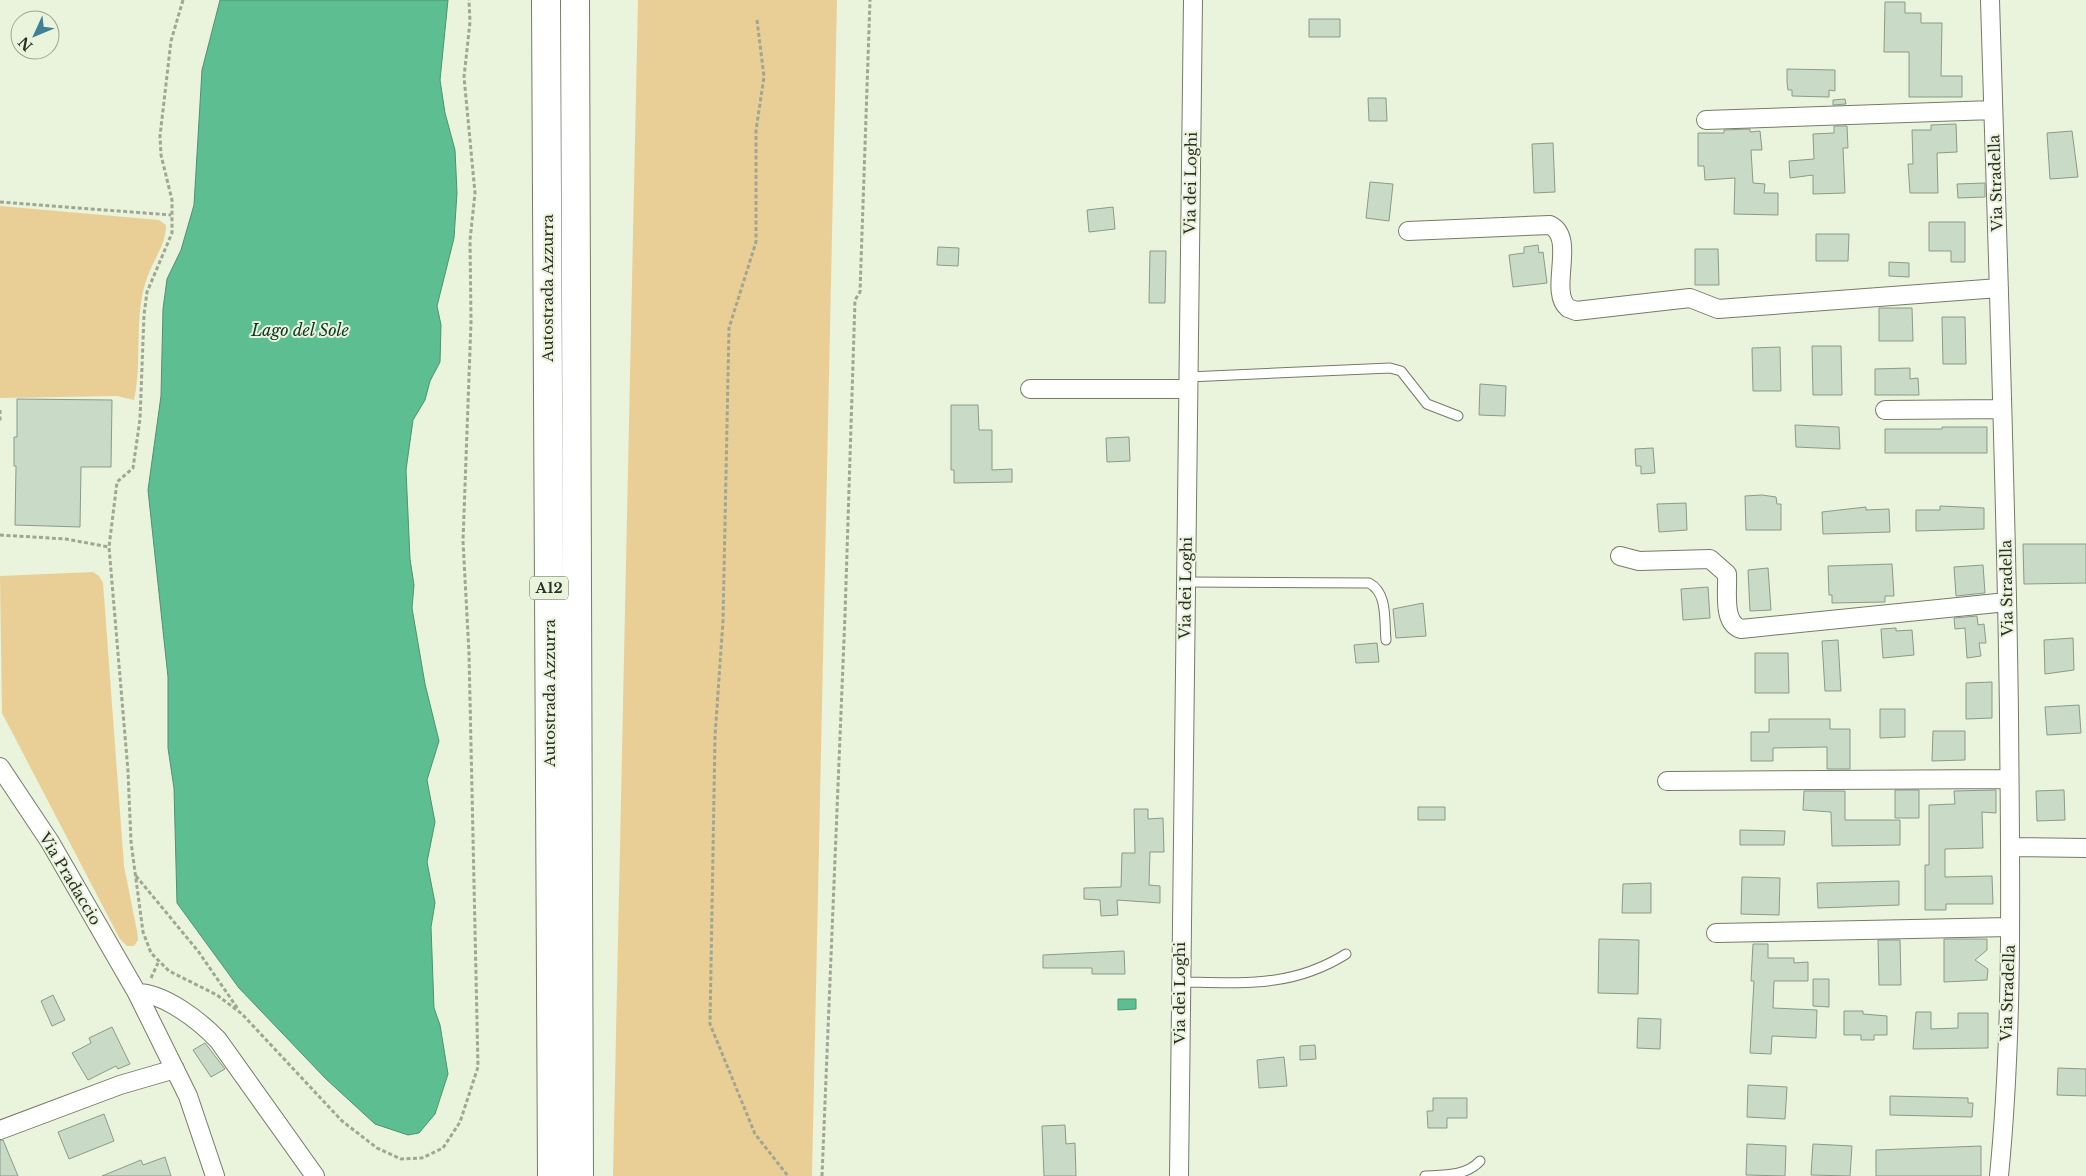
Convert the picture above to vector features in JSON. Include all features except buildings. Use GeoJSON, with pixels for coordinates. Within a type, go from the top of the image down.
{"type":"FeatureCollection","features":[{"type":"Feature","properties":{"kind":"highway","name":"Autostrada Azzurra"},"geometry":{"type":"LineString","coordinates":[[546,0],[552,1176]]}},
{"type":"Feature","properties":{"kind":"highway","name":"Autostrada Azzurra"},"geometry":{"type":"LineString","coordinates":[[575,0],[579,1176]]}},
{"type":"Feature","properties":{"kind":"street","name":"Via dei Loghi"},"geometry":{"type":"LineString","coordinates":[[1179,1176],[1193,0]]}},
{"type":"Feature","properties":{"kind":"street","name":"Via Stradella"},"geometry":{"type":"LineString","coordinates":[[1990,0],[2007,602],[2011,847],[2003,1134],[1999,1176]]}},
{"type":"Feature","properties":{"kind":"street"},"geometry":{"type":"LineString","coordinates":[[1706,120],[1993,110]]}},
{"type":"Feature","properties":{"kind":"street"},"geometry":{"type":"LineString","coordinates":[[1408,231],[1550,225],[1558,231],[1560,236],[1562,298],[1568,308],[1576,310],[1690,298],[1718,309],[1999,288]]}},
{"type":"Feature","properties":{"kind":"street"},"geometry":{"type":"LineString","coordinates":[[1030,389],[1188,383]]}},
{"type":"Feature","properties":{"kind":"street"},"geometry":{"type":"LineString","coordinates":[[1885,410],[2002,409]]}},
{"type":"Feature","properties":{"kind":"street"},"geometry":{"type":"LineString","coordinates":[[1620,556],[1639,561],[1710,559],[1727,574],[1729,620],[1735,627],[1741,629],[2007,602]]}},
{"type":"Feature","properties":{"kind":"street","name":"Via Pradaccio"},"geometry":{"type":"LineString","coordinates":[[0,767],[50,842],[138,993],[188,1096],[215,1176]]}},
{"type":"Feature","properties":{"kind":"street"},"geometry":{"type":"LineString","coordinates":[[1668,781],[2009,779]]}},
{"type":"Feature","properties":{"kind":"street"},"geometry":{"type":"LineString","coordinates":[[2011,847],[2086,848]]}},
{"type":"Feature","properties":{"kind":"street"},"geometry":{"type":"LineString","coordinates":[[1716,933],[2010,927]]}},
{"type":"Feature","properties":{"kind":"street"},"geometry":{"type":"LineString","coordinates":[[138,993],[151,993],[202,1024],[218,1040],[315,1176]]}},
{"type":"Feature","properties":{"kind":"street"},"geometry":{"type":"LineString","coordinates":[[0,1130],[120,1085],[175,1069]]}},
{"type":"Feature","properties":{"kind":"lane"},"geometry":{"type":"LineString","coordinates":[[1188,383],[1390,368],[1401,371],[1427,404],[1458,416]]}},
{"type":"Feature","properties":{"kind":"lane"},"geometry":{"type":"LineString","coordinates":[[1187,582],[1369,583],[1377,587],[1382,594],[1386,640]]}},
{"type":"Feature","properties":{"kind":"lane"},"geometry":{"type":"LineString","coordinates":[[1180,982],[1286,980],[1329,964],[1346,954]]}},
{"type":"Feature","properties":{"kind":"lane"},"geometry":{"type":"LineString","coordinates":[[1425,1176],[1458,1174],[1473,1169],[1480,1161]]}},
{"type":"Feature","properties":{"kind":"path"},"geometry":{"type":"LineString","coordinates":[[183,0],[171,41],[160,136],[161,155],[172,200],[172,233],[147,292],[144,316],[140,419],[135,457],[133,468],[117,482],[110,546],[135,874],[144,932],[151,953],[169,971],[217,995],[242,1014]]}},
{"type":"Feature","properties":{"kind":"path"},"geometry":{"type":"LineString","coordinates":[[135,874],[198,951],[242,1014],[342,1121],[377,1148],[401,1159],[422,1158],[443,1148],[460,1122],[478,1067],[469,653],[463,541],[471,322],[470,240],[475,193],[464,76],[470,22],[469,0]]}},
{"type":"Feature","properties":{"kind":"path"},"geometry":{"type":"LineString","coordinates":[[822,1176],[845,634],[855,300],[860,292],[870,0]]}},
{"type":"Feature","properties":{"kind":"path"},"geometry":{"type":"LineString","coordinates":[[757,20],[764,77],[756,130],[756,242],[729,328],[723,621],[715,736],[710,1024],[755,1134],[788,1176]]}},
{"type":"Feature","properties":{"kind":"path"},"geometry":{"type":"LineString","coordinates":[[0,202],[171,215]]}},
{"type":"Feature","properties":{"kind":"path"},"geometry":{"type":"LineString","coordinates":[[0,410],[0,421]]}},
{"type":"Feature","properties":{"kind":"path"},"geometry":{"type":"LineString","coordinates":[[0,535],[66,539],[110,546]]}},
{"type":"Feature","properties":{"kind":"shaded area"},"geometry":{"type":"Polygon","coordinates":[[[638,0],[837,0],[812,1176],[613,1176],[638,0]]]}},
{"type":"Feature","properties":{"kind":"shaded area"},"geometry":{"type":"Polygon","coordinates":[[[0,206],[159,220],[166,225],[164,239],[147,278],[140,308],[138,370],[134,400],[117,396],[0,398],[0,206]]]}},
{"type":"Feature","properties":{"kind":"shaded area"},"geometry":{"type":"Polygon","coordinates":[[[93,572],[99,576],[103,583],[124,866],[138,940],[134,946],[127,946],[120,939],[2,713],[0,576],[93,572]]]}},
{"type":"Feature","properties":{"kind":"water","name":"Lago del Sole"},"geometry":{"type":"Polygon","coordinates":[[[220,0],[448,0],[440,80],[445,113],[455,150],[457,193],[454,238],[437,306],[441,325],[440,362],[430,381],[425,400],[413,420],[406,470],[410,559],[414,585],[412,608],[425,684],[439,741],[427,780],[435,822],[427,862],[435,903],[431,927],[434,1008],[440,1025],[448,1074],[435,1114],[419,1133],[408,1135],[375,1124],[326,1079],[239,988],[177,903],[174,788],[168,748],[168,677],[148,490],[161,396],[163,309],[167,279],[181,250],[194,205],[202,70],[220,0]]]}},
{"type":"Feature","properties":{"kind":"water"},"geometry":{"type":"Polygon","coordinates":[[[1118,999],[1136,999],[1136,1009],[1118,1010],[1118,999]]]}}]}
